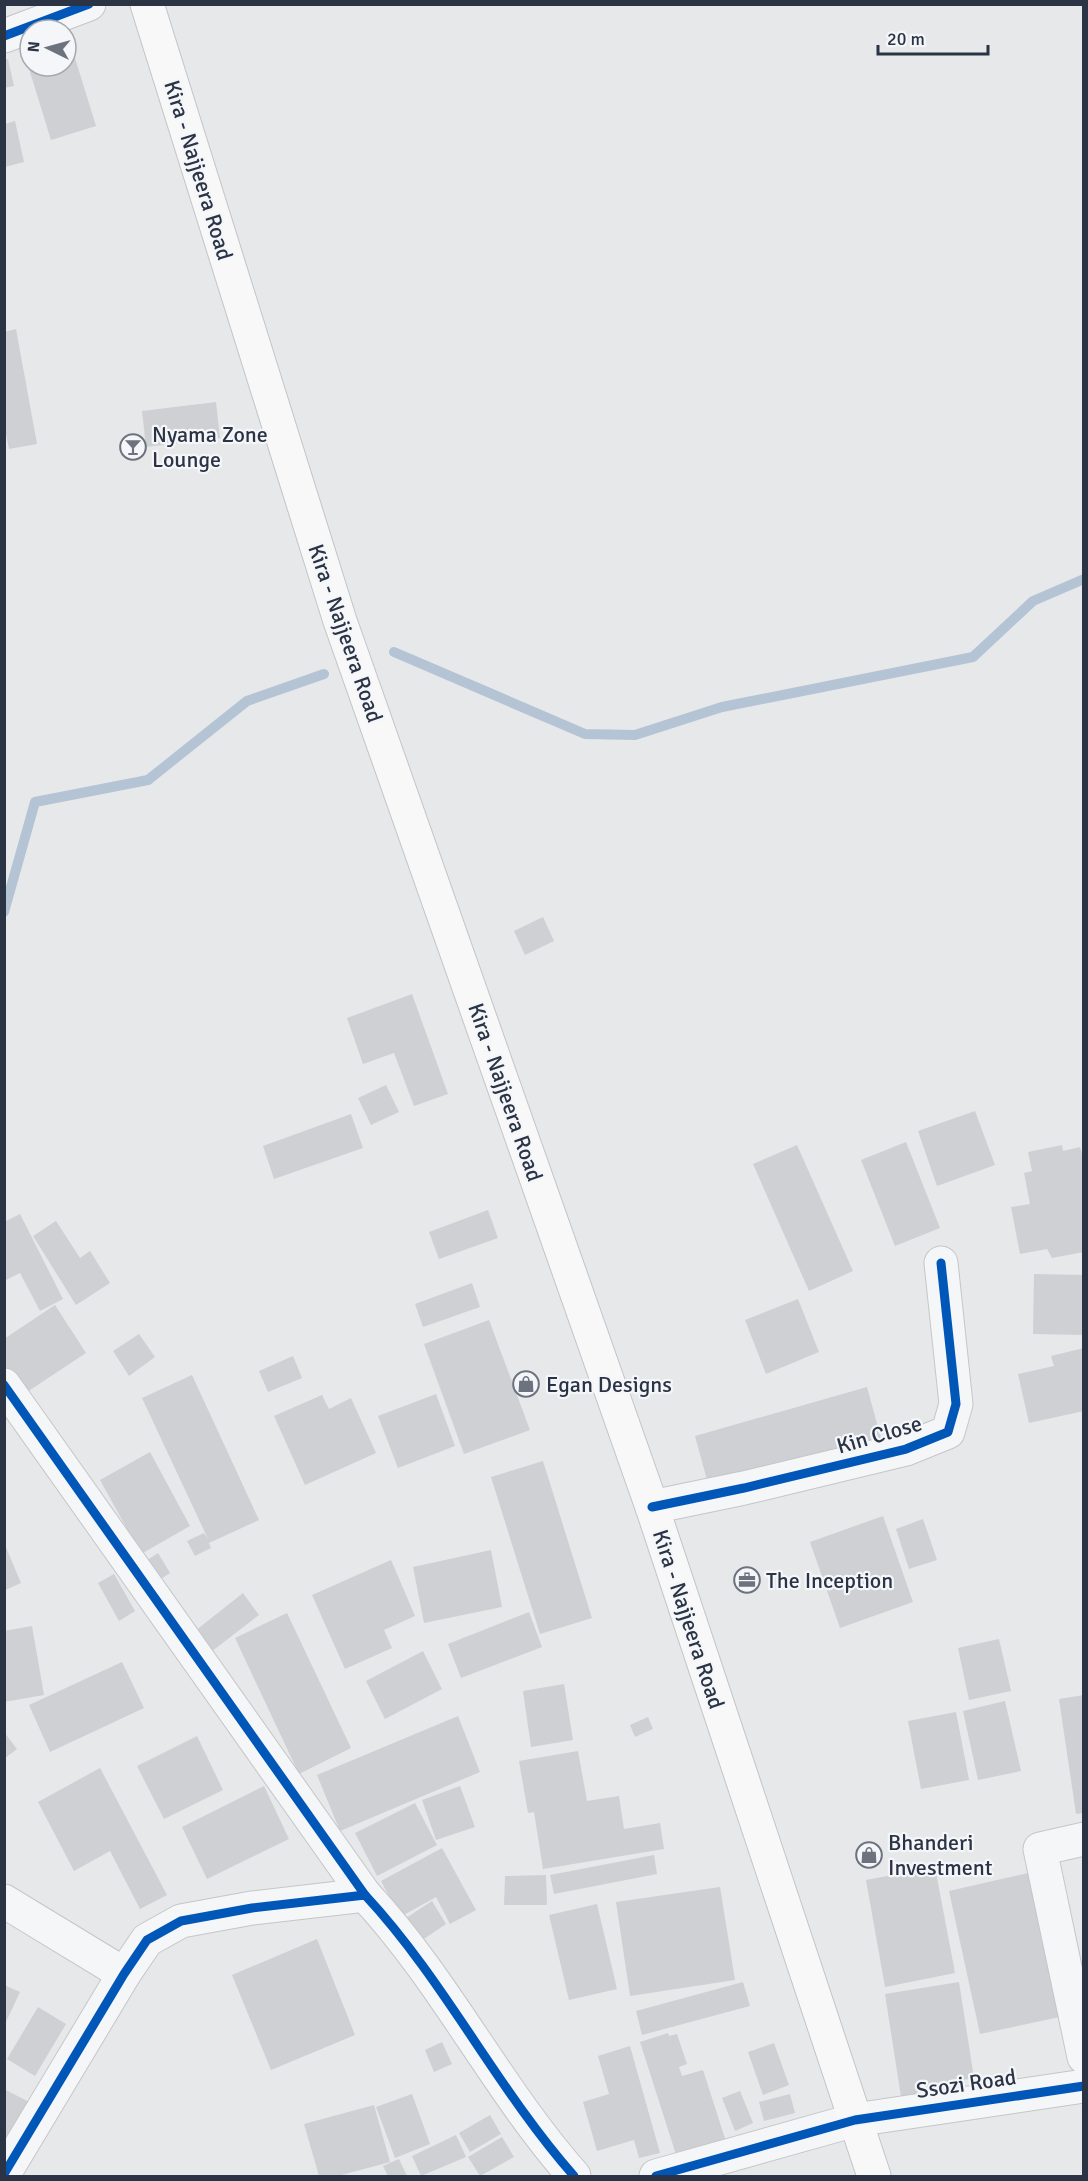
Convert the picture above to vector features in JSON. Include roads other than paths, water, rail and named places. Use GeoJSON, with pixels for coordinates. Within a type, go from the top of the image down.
{"type":"FeatureCollection","features":[{"type":"Feature","properties":{"kind":"main road","name":"Kira - Najjeera Road"},"geometry":{"type":"LineString","coordinates":[[147,4],[340,621],[652,1507],[874,2176]]}},
{"type":"Feature","properties":{"kind":"street"},"geometry":{"type":"LineString","coordinates":[[4,36],[89,4]]}},
{"type":"Feature","properties":{"kind":"street","name":"Kin Close"},"geometry":{"type":"LineString","coordinates":[[652,1507],[744,1488],[906,1449],[948,1432],[956,1404],[941,1263]]}},
{"type":"Feature","properties":{"kind":"street"},"geometry":{"type":"LineString","coordinates":[[4,1385],[365,1895],[393,1925],[531,2122],[574,2176]]}},
{"type":"Feature","properties":{"kind":"street"},"geometry":{"type":"LineString","coordinates":[[1083,1839],[1040,1849],[1083,2057]]}},
{"type":"Feature","properties":{"kind":"street"},"geometry":{"type":"LineString","coordinates":[[4,2174],[124,1974],[147,1940],[181,1921],[252,1908],[365,1895]]}},
{"type":"Feature","properties":{"kind":"street"},"geometry":{"type":"LineString","coordinates":[[4,1901],[124,1974]]}},
{"type":"Feature","properties":{"kind":"street","name":"Ssozi Road"},"geometry":{"type":"LineString","coordinates":[[656,2176],[855,2120],[1083,2086]]}},
{"type":"Feature","properties":{"kind":"waterway"},"geometry":{"type":"LineString","coordinates":[[394,652],[585,734],[635,735],[722,707],[973,657],[1033,601],[1084,579]]}},
{"type":"Feature","properties":{"kind":"waterway"},"geometry":{"type":"LineString","coordinates":[[4,912],[35,802],[148,780],[247,701],[324,674]]}},
{"type":"Feature","properties":{"kind":"place","name":"Nyama Zone Lounge"},"geometry":{"type":"Point","coordinates":[133,447]}},
{"type":"Feature","properties":{"kind":"place","name":"Egan Designs"},"geometry":{"type":"Point","coordinates":[526,1384]}},
{"type":"Feature","properties":{"kind":"place","name":"The Inception"},"geometry":{"type":"Point","coordinates":[747,1580]}},
{"type":"Feature","properties":{"kind":"place","name":"Bhanderi Investment"},"geometry":{"type":"Point","coordinates":[869,1855]}}]}
